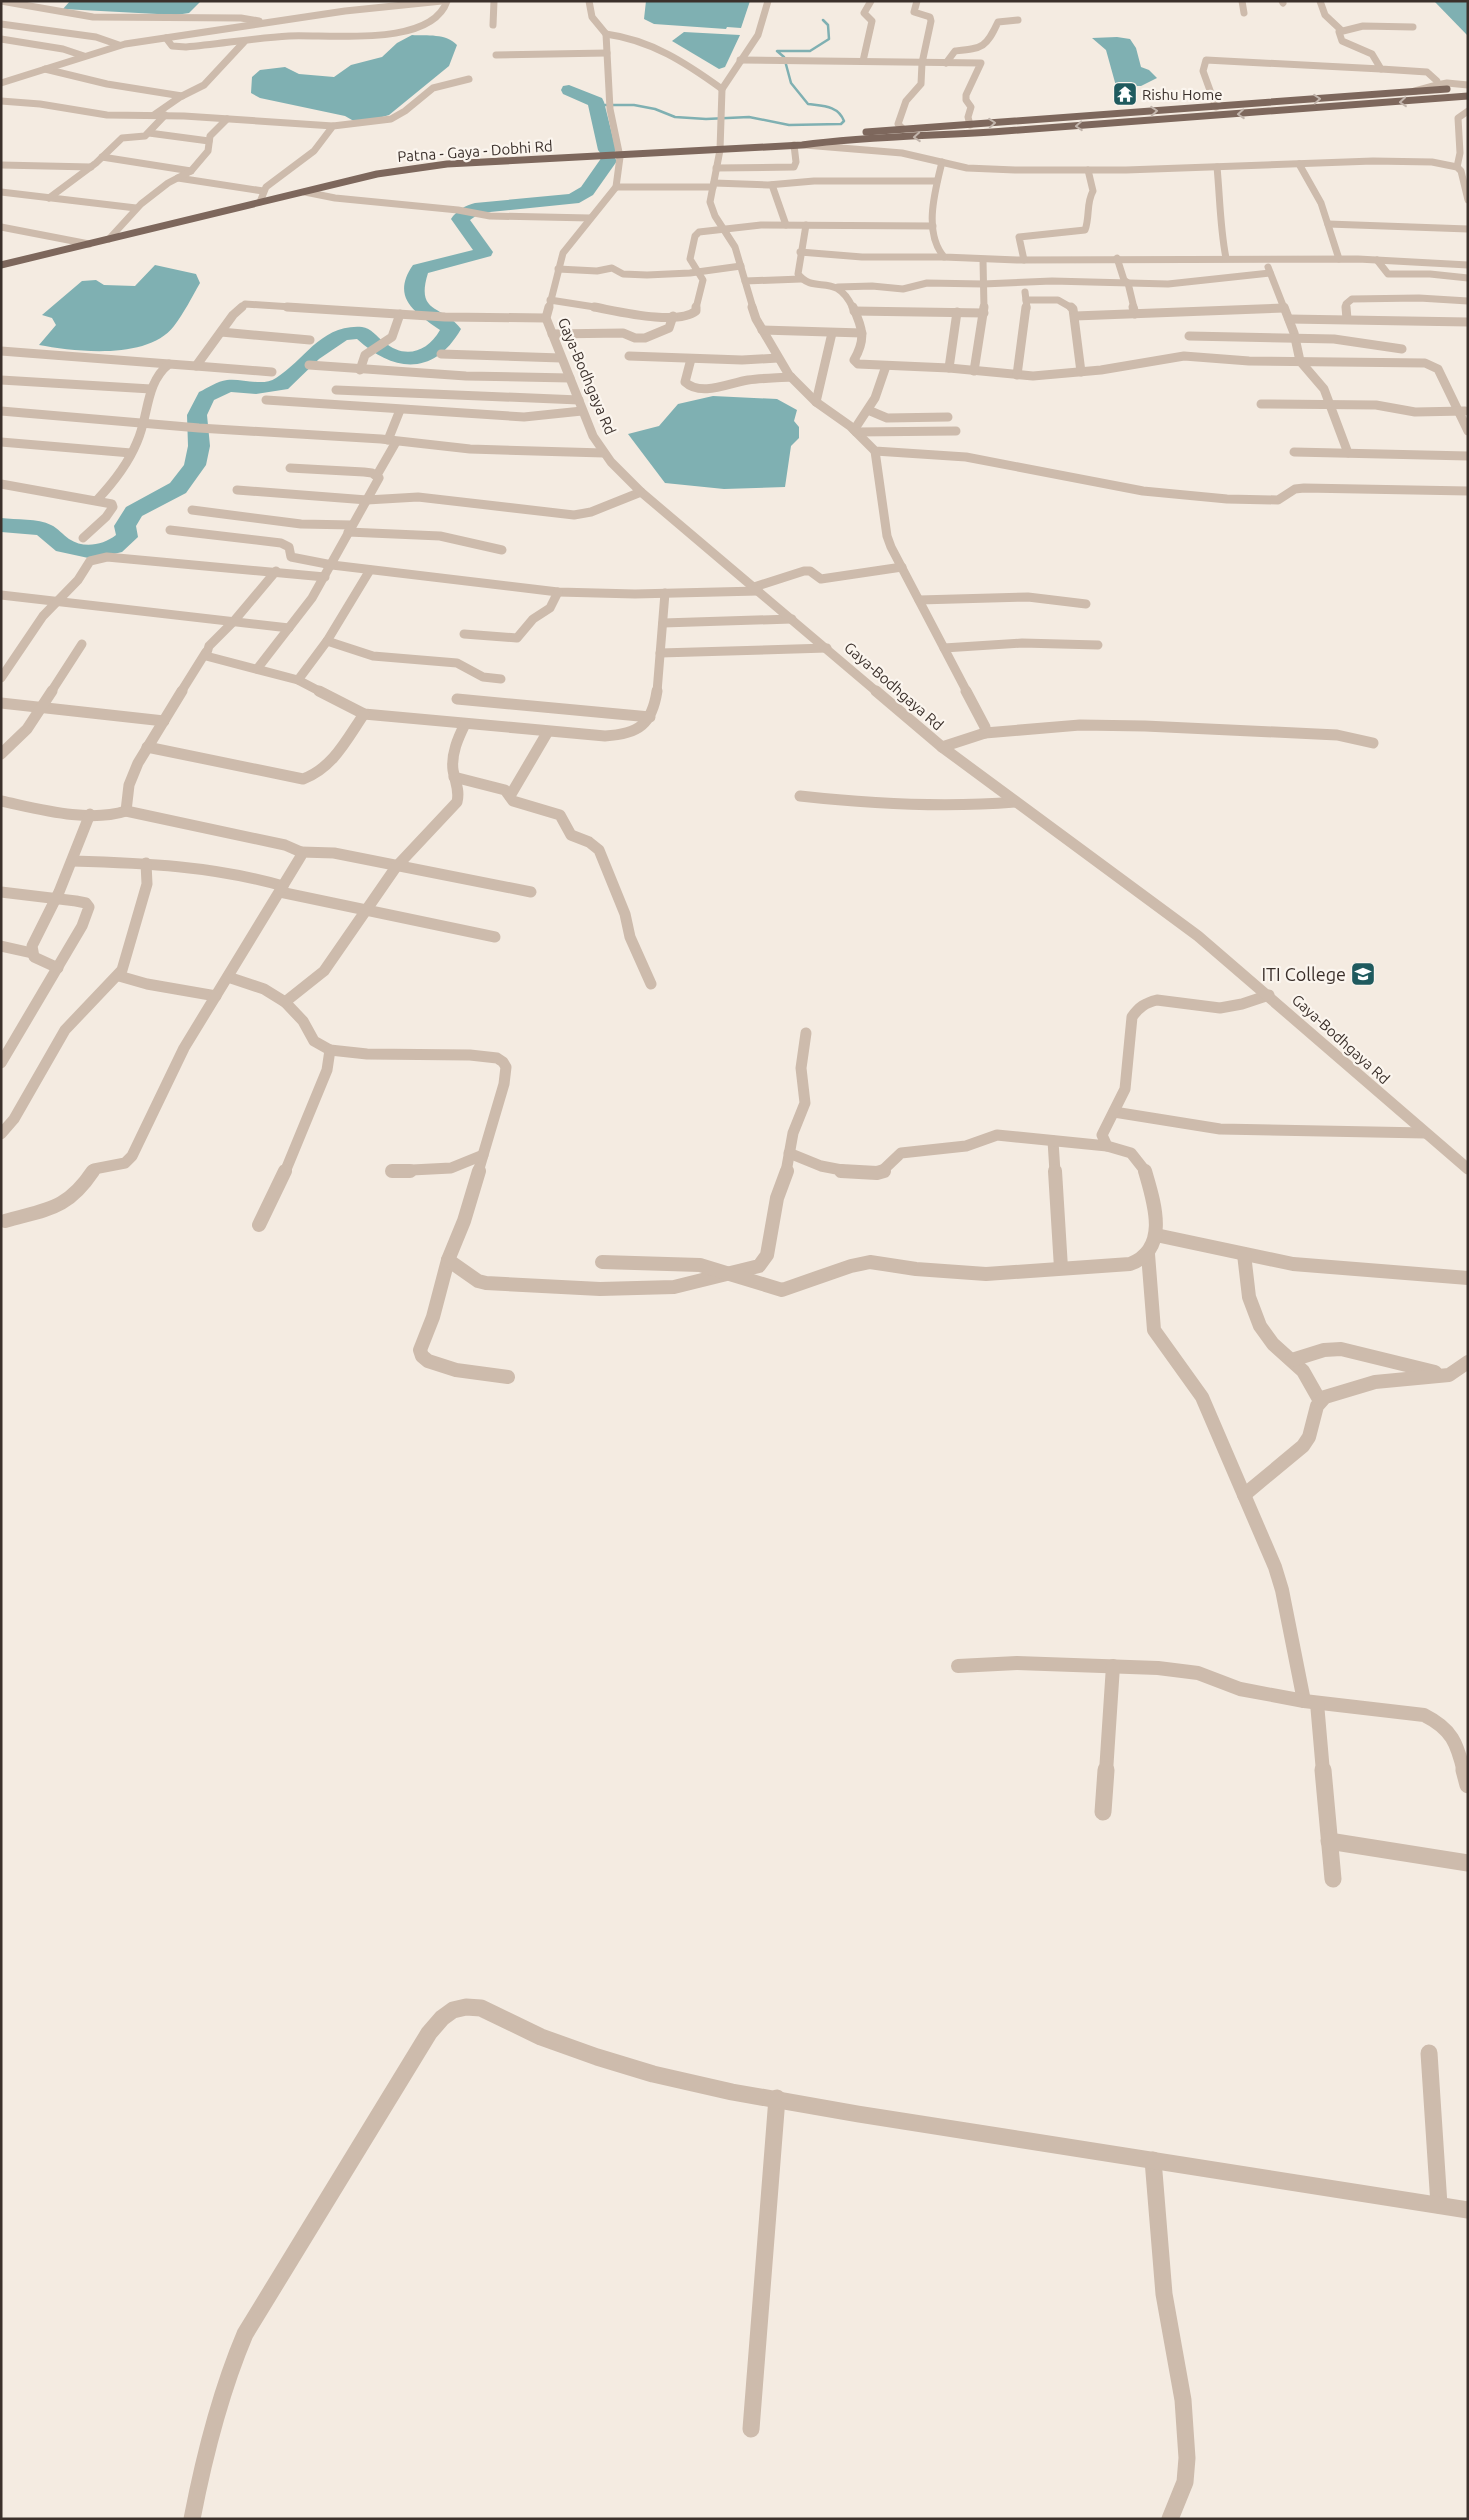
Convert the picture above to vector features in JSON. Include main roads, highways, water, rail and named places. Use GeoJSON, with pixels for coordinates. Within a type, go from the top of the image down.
{"type":"FeatureCollection","features":[{"type":"Feature","properties":{"kind":"main road"},"geometry":{"type":"LineString","coordinates":[[840,140],[854,133],[1415,92],[1436,88],[1468,86]]}},
{"type":"Feature","properties":{"kind":"main road"},"geometry":{"type":"LineString","coordinates":[[840,140],[860,141],[991,133],[1468,96]]}},
{"type":"Feature","properties":{"kind":"main road","name":"Patna - Gaya - Dobhi Rd"},"geometry":{"type":"LineString","coordinates":[[1,265],[376,174],[422,166],[620,157],[802,145],[840,140]]}},
{"type":"Feature","properties":{"kind":"water"},"geometry":{"type":"Polygon","coordinates":[[[70,1],[201,1],[189,13],[176,15],[63,9],[70,1]]]}},
{"type":"Feature","properties":{"kind":"water"},"geometry":{"type":"Polygon","coordinates":[[[646,1],[750,1],[741,28],[727,27],[726,29],[654,24],[644,19],[646,1]]]}},
{"type":"Feature","properties":{"kind":"water"},"geometry":{"type":"Polygon","coordinates":[[[1434,1],[1468,1],[1468,36],[1434,1]]]}},
{"type":"Feature","properties":{"kind":"water"},"geometry":{"type":"Polygon","coordinates":[[[684,32],[740,35],[725,67],[719,69],[672,41],[684,32]]]}},
{"type":"Feature","properties":{"kind":"water"},"geometry":{"type":"Polygon","coordinates":[[[412,35],[442,37],[453,41],[457,45],[449,66],[389,115],[372,120],[352,120],[345,116],[260,98],[251,93],[252,77],[260,70],[285,67],[299,74],[334,77],[351,65],[382,57],[397,43],[412,35]]]}},
{"type":"Feature","properties":{"kind":"water"},"geometry":{"type":"Polygon","coordinates":[[[1117,37],[1130,39],[1136,48],[1141,67],[1149,70],[1157,78],[1141,86],[1116,86],[1106,50],[1092,38],[1117,37]]]}},
{"type":"Feature","properties":{"kind":"water"},"geometry":{"type":"Polygon","coordinates":[[[155,265],[196,274],[200,283],[178,321],[162,337],[130,349],[111,351],[72,350],[39,345],[56,325],[52,318],[42,315],[82,281],[96,280],[104,285],[135,286],[155,265]]]}},
{"type":"Feature","properties":{"kind":"water"},"geometry":{"type":"Polygon","coordinates":[[[713,396],[777,399],[797,410],[794,421],[799,427],[799,438],[791,446],[785,487],[724,489],[665,483],[628,434],[659,426],[678,404],[713,396]]]}},
{"type":"Feature","properties":{"kind":"waterway"},"geometry":{"type":"LineString","coordinates":[[597,105],[634,105],[655,109],[675,117],[706,119],[749,117],[789,125],[841,124],[844,121],[834,109],[808,104],[791,83],[784,57],[777,51],[810,51],[829,39],[828,25],[823,20]]}},
{"type":"Feature","properties":{"kind":"waterway"},"geometry":{"type":"LineString","coordinates":[[569,90],[596,102],[607,150]]}},
{"type":"Feature","properties":{"kind":"waterway"},"geometry":{"type":"LineString","coordinates":[[1,525],[43,529],[64,546],[93,552],[114,547],[127,537],[125,526],[134,512],[178,488],[195,465],[199,446],[197,415],[206,396],[228,386],[256,388],[281,385],[312,355],[342,335],[362,333],[383,351],[403,359],[413,359],[431,353],[439,347],[451,329],[418,305],[414,288],[420,269],[456,261],[484,252],[460,219],[475,208],[573,199],[587,191],[608,161]]}},
{"type":"Feature","properties":{"kind":"place","name":"Rishu Home"},"geometry":{"type":"Point","coordinates":[1125,94]}},
{"type":"Feature","properties":{"kind":"place","name":"ITI College"},"geometry":{"type":"Point","coordinates":[1363,974]}}]}
